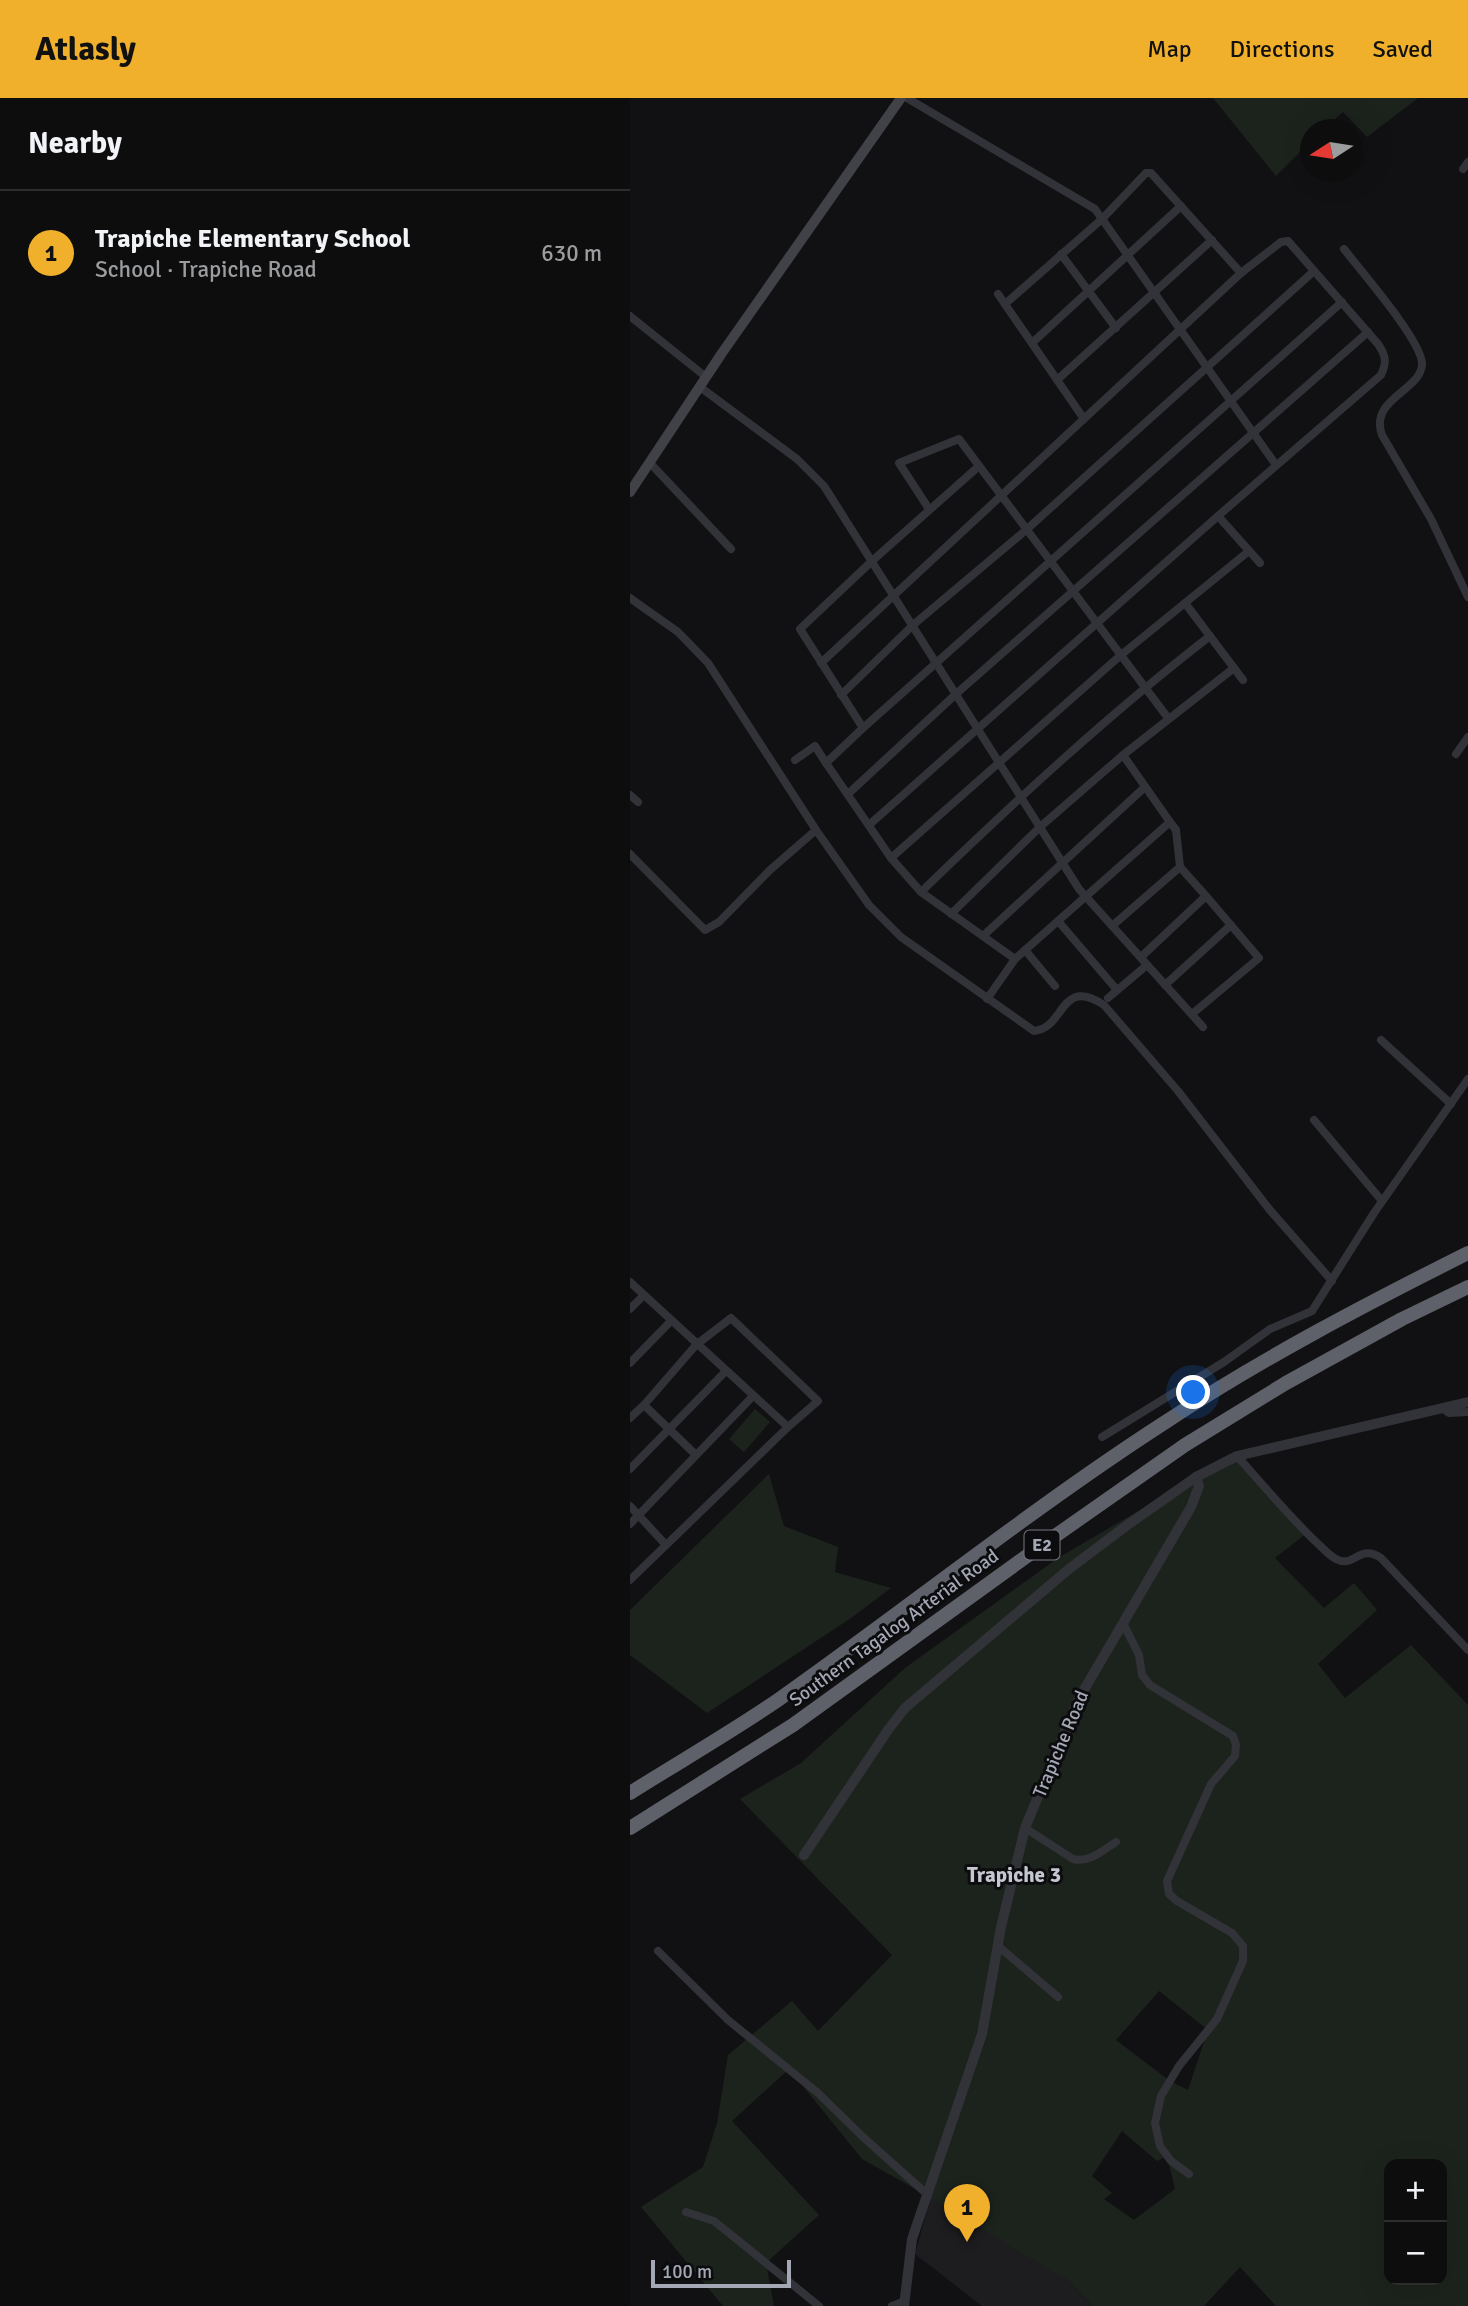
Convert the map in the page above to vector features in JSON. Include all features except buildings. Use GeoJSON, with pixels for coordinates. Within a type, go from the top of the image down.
{"type":"FeatureCollection","features":[{"type":"Feature","properties":{"kind":"highway","name":"Southern Tagalog Arterial Road"},"geometry":{"type":"LineString","coordinates":[[630,1793],[775,1702],[1027,1517],[1163,1423],[1268,1359],[1388,1293],[1468,1253]]}},
{"type":"Feature","properties":{"kind":"highway","name":"Southern Tagalog Arterial Road"},"geometry":{"type":"LineString","coordinates":[[630,1828],[793,1725],[1185,1445],[1286,1383],[1402,1319],[1468,1287]]}},
{"type":"Feature","properties":{"kind":"main road"},"geometry":{"type":"LineString","coordinates":[[630,492],[706,377],[901,98]]}},
{"type":"Feature","properties":{"kind":"street"},"geometry":{"type":"LineString","coordinates":[[907,98],[1096,209],[1276,465]]}},
{"type":"Feature","properties":{"kind":"street"},"geometry":{"type":"LineString","coordinates":[[1005,304],[1102,219],[1146,173],[1151,173],[1241,273]]}},
{"type":"Feature","properties":{"kind":"street"},"geometry":{"type":"LineString","coordinates":[[1032,342],[1181,206]]}},
{"type":"Feature","properties":{"kind":"street"},"geometry":{"type":"LineString","coordinates":[[1057,380],[1212,240]]}},
{"type":"Feature","properties":{"kind":"street"},"geometry":{"type":"LineString","coordinates":[[821,663],[1241,273],[1285,241],[1342,302],[1385,354],[1387,364],[1381,375],[869,825]]}},
{"type":"Feature","properties":{"kind":"street"},"geometry":{"type":"LineString","coordinates":[[1344,250],[1412,337],[1423,363],[1420,373],[1384,410],[1379,426],[1431,519],[1468,597]]}},
{"type":"Feature","properties":{"kind":"street"},"geometry":{"type":"LineString","coordinates":[[1061,254],[1116,328]]}},
{"type":"Feature","properties":{"kind":"street"},"geometry":{"type":"LineString","coordinates":[[841,695],[913,625],[1026,530],[1314,271]]}},
{"type":"Feature","properties":{"kind":"street"},"geometry":{"type":"LineString","coordinates":[[998,294],[1084,419]]}},
{"type":"Feature","properties":{"kind":"street"},"geometry":{"type":"LineString","coordinates":[[827,762],[1342,302]]}},
{"type":"Feature","properties":{"kind":"street"},"geometry":{"type":"LineString","coordinates":[[630,316],[706,377]]}},
{"type":"Feature","properties":{"kind":"street"},"geometry":{"type":"LineString","coordinates":[[848,794],[956,694],[1368,332]]}},
{"type":"Feature","properties":{"kind":"street"},"geometry":{"type":"LineString","coordinates":[[700,387],[797,459],[824,485],[1086,897],[1203,1027]]}},
{"type":"Feature","properties":{"kind":"street"},"geometry":{"type":"LineString","coordinates":[[929,509],[899,463],[958,439],[1168,718]]}},
{"type":"Feature","properties":{"kind":"street"},"geometry":{"type":"LineString","coordinates":[[650,463],[731,549]]}},
{"type":"Feature","properties":{"kind":"street"},"geometry":{"type":"LineString","coordinates":[[863,728],[800,629],[929,509],[979,467]]}},
{"type":"Feature","properties":{"kind":"street"},"geometry":{"type":"LineString","coordinates":[[1218,516],[1259,563]]}},
{"type":"Feature","properties":{"kind":"street"},"geometry":{"type":"LineString","coordinates":[[891,858],[1121,656],[1249,551]]}},
{"type":"Feature","properties":{"kind":"street"},"geometry":{"type":"LineString","coordinates":[[630,598],[678,632],[708,663],[816,830],[869,905],[901,937],[1034,1031],[1044,1028],[1074,997],[1089,996],[1104,1005],[1178,1091],[1269,1209],[1332,1281]]}},
{"type":"Feature","properties":{"kind":"street"},"geometry":{"type":"LineString","coordinates":[[1185,603],[1243,680]]}},
{"type":"Feature","properties":{"kind":"street"},"geometry":{"type":"LineString","coordinates":[[921,892],[1021,796],[1144,687],[1210,636]]}},
{"type":"Feature","properties":{"kind":"street"},"geometry":{"type":"LineString","coordinates":[[951,914],[1040,827],[1168,718],[1234,668]]}},
{"type":"Feature","properties":{"kind":"street"},"geometry":{"type":"LineString","coordinates":[[1455,754],[1468,737]]}},
{"type":"Feature","properties":{"kind":"street"},"geometry":{"type":"LineString","coordinates":[[795,760],[815,746],[891,858],[921,892],[1015,959]]}},
{"type":"Feature","properties":{"kind":"street"},"geometry":{"type":"LineString","coordinates":[[1123,755],[1176,830],[1180,867],[1259,958],[1192,1014]]}},
{"type":"Feature","properties":{"kind":"street"},"geometry":{"type":"LineString","coordinates":[[982,936],[1145,786]]}},
{"type":"Feature","properties":{"kind":"street"},"geometry":{"type":"LineString","coordinates":[[630,794],[638,802]]}},
{"type":"Feature","properties":{"kind":"street"},"geometry":{"type":"LineString","coordinates":[[987,999],[1015,959],[1170,822]]}},
{"type":"Feature","properties":{"kind":"street"},"geometry":{"type":"LineString","coordinates":[[630,855],[705,930],[719,922],[770,870],[816,830]]}},
{"type":"Feature","properties":{"kind":"street"},"geometry":{"type":"LineString","coordinates":[[1112,926],[1180,867]]}},
{"type":"Feature","properties":{"kind":"street"},"geometry":{"type":"LineString","coordinates":[[1108,998],[1206,897]]}},
{"type":"Feature","properties":{"kind":"street"},"geometry":{"type":"LineString","coordinates":[[1058,921],[1117,990]]}},
{"type":"Feature","properties":{"kind":"street"},"geometry":{"type":"LineString","coordinates":[[1165,985],[1231,925]]}},
{"type":"Feature","properties":{"kind":"street"},"geometry":{"type":"LineString","coordinates":[[1025,950],[1055,986]]}},
{"type":"Feature","properties":{"kind":"street"},"geometry":{"type":"LineString","coordinates":[[1381,1040],[1451,1104]]}},
{"type":"Feature","properties":{"kind":"street"},"geometry":{"type":"LineString","coordinates":[[1102,1437],[1224,1362],[1270,1329],[1312,1311],[1382,1201],[1468,1079]]}},
{"type":"Feature","properties":{"kind":"street"},"geometry":{"type":"LineString","coordinates":[[1314,1120],[1382,1201]]}},
{"type":"Feature","properties":{"kind":"street"},"geometry":{"type":"LineString","coordinates":[[630,1282],[670,1322],[788,1427]]}},
{"type":"Feature","properties":{"kind":"street"},"geometry":{"type":"LineString","coordinates":[[630,1309],[643,1296]]}},
{"type":"Feature","properties":{"kind":"street"},"geometry":{"type":"LineString","coordinates":[[630,1418],[696,1345],[731,1318],[818,1401],[630,1580]]}},
{"type":"Feature","properties":{"kind":"street"},"geometry":{"type":"LineString","coordinates":[[630,1363],[670,1322]]}},
{"type":"Feature","properties":{"kind":"street"},"geometry":{"type":"LineString","coordinates":[[630,1469],[725,1372]]}},
{"type":"Feature","properties":{"kind":"street"},"geometry":{"type":"LineString","coordinates":[[630,1524],[753,1396]]}},
{"type":"Feature","properties":{"kind":"street"},"geometry":{"type":"LineString","coordinates":[[804,1855],[905,1708],[1069,1569],[1196,1477],[1237,1456],[1468,1402]]}},
{"type":"Feature","properties":{"kind":"street"},"geometry":{"type":"LineString","coordinates":[[644,1405],[696,1455]]}},
{"type":"Feature","properties":{"kind":"street"},"geometry":{"type":"LineString","coordinates":[[1443,1409],[1449,1413],[1468,1412]]}},
{"type":"Feature","properties":{"kind":"street"},"geometry":{"type":"LineString","coordinates":[[1237,1456],[1334,1559],[1352,1560],[1367,1552],[1381,1558],[1468,1650]]}},
{"type":"Feature","properties":{"kind":"street","name":"Trapiche Road"},"geometry":{"type":"LineString","coordinates":[[904,2304],[912,2239],[982,2034],[998,1946],[1025,1828],[1077,1700],[1191,1507],[1199,1486],[1196,1477]]}},
{"type":"Feature","properties":{"kind":"street"},"geometry":{"type":"LineString","coordinates":[[630,1506],[666,1545]]}},
{"type":"Feature","properties":{"kind":"street"},"geometry":{"type":"LineString","coordinates":[[1123,1623],[1139,1655],[1142,1675],[1150,1685],[1233,1736],[1236,1745],[1235,1756],[1211,1784],[1167,1881],[1170,1894],[1177,1901],[1232,1933],[1242,1946],[1243,1961],[1217,2019],[1179,2066],[1161,2096],[1155,2123],[1160,2146],[1171,2161],[1189,2174]]}},
{"type":"Feature","properties":{"kind":"street"},"geometry":{"type":"LineString","coordinates":[[1025,1828],[1073,1860],[1087,1860],[1116,1842]]}},
{"type":"Feature","properties":{"kind":"street"},"geometry":{"type":"LineString","coordinates":[[998,1946],[1058,1997]]}},
{"type":"Feature","properties":{"kind":"street"},"geometry":{"type":"LineString","coordinates":[[658,1951],[728,2020],[818,2093],[928,2195]]}},
{"type":"Feature","properties":{"kind":"street"},"geometry":{"type":"LineString","coordinates":[[686,2212],[714,2221],[819,2306]]}},
{"type":"Feature","properties":{"kind":"street"},"geometry":{"type":"LineString","coordinates":[[892,2306],[904,2304]]}},
{"type":"Feature","properties":{"kind":"shaded area"},"geometry":{"type":"Polygon","coordinates":[[[1213,98],[1418,98],[1367,137],[1363,133],[1363,119],[1350,119],[1343,112],[1335,119],[1300,119],[1300,152],[1276,176],[1213,98]]]}},
{"type":"Feature","properties":{"kind":"shaded area"},"geometry":{"type":"Polygon","coordinates":[[[755,1409],[770,1422],[744,1452],[729,1439],[755,1409]]]}},
{"type":"Feature","properties":{"kind":"shaded area"},"geometry":{"type":"Polygon","coordinates":[[[1237,1456],[1307,1533],[1275,1558],[1324,1608],[1354,1583],[1377,1610],[1318,1664],[1345,1698],[1411,1645],[1468,1705],[1468,2306],[1276,2306],[1240,2267],[1204,2306],[1093,2306],[1069,2281],[862,2159],[789,2069],[732,2121],[819,2215],[766,2263],[774,2306],[723,2306],[641,2207],[703,2167],[717,2123],[728,2055],[792,2001],[818,2031],[892,1955],[740,1799],[801,1763],[905,1668],[1058,1558],[1237,1456]],[[1159,1991],[1116,2040],[1170,2081],[1188,2090],[1208,2030],[1159,1991]],[[1122,2131],[1092,2176],[1112,2193],[1104,2199],[1134,2220],[1175,2189],[1167,2156],[1157,2161],[1122,2131]]]}},
{"type":"Feature","properties":{"kind":"shaded area"},"geometry":{"type":"Polygon","coordinates":[[[769,1474],[784,1526],[838,1547],[835,1572],[891,1588],[851,1618],[707,1713],[630,1655],[630,1610],[769,1474]]]}},
{"type":"Feature","properties":{"kind":"shaded area"},"geometry":{"type":"Polygon","coordinates":[[[932,2194],[1069,2281],[1093,2306],[982,2306],[915,2254],[932,2194]]]}},
{"type":"Feature","properties":{"kind":"place","name":"Trapiche Elementary School"},"geometry":{"type":"Point","coordinates":[967,2242]}},
{"type":"Feature","properties":{"kind":"district","name":"Trapiche 3"},"geometry":{"type":"Point","coordinates":[1014,1875]}}]}
